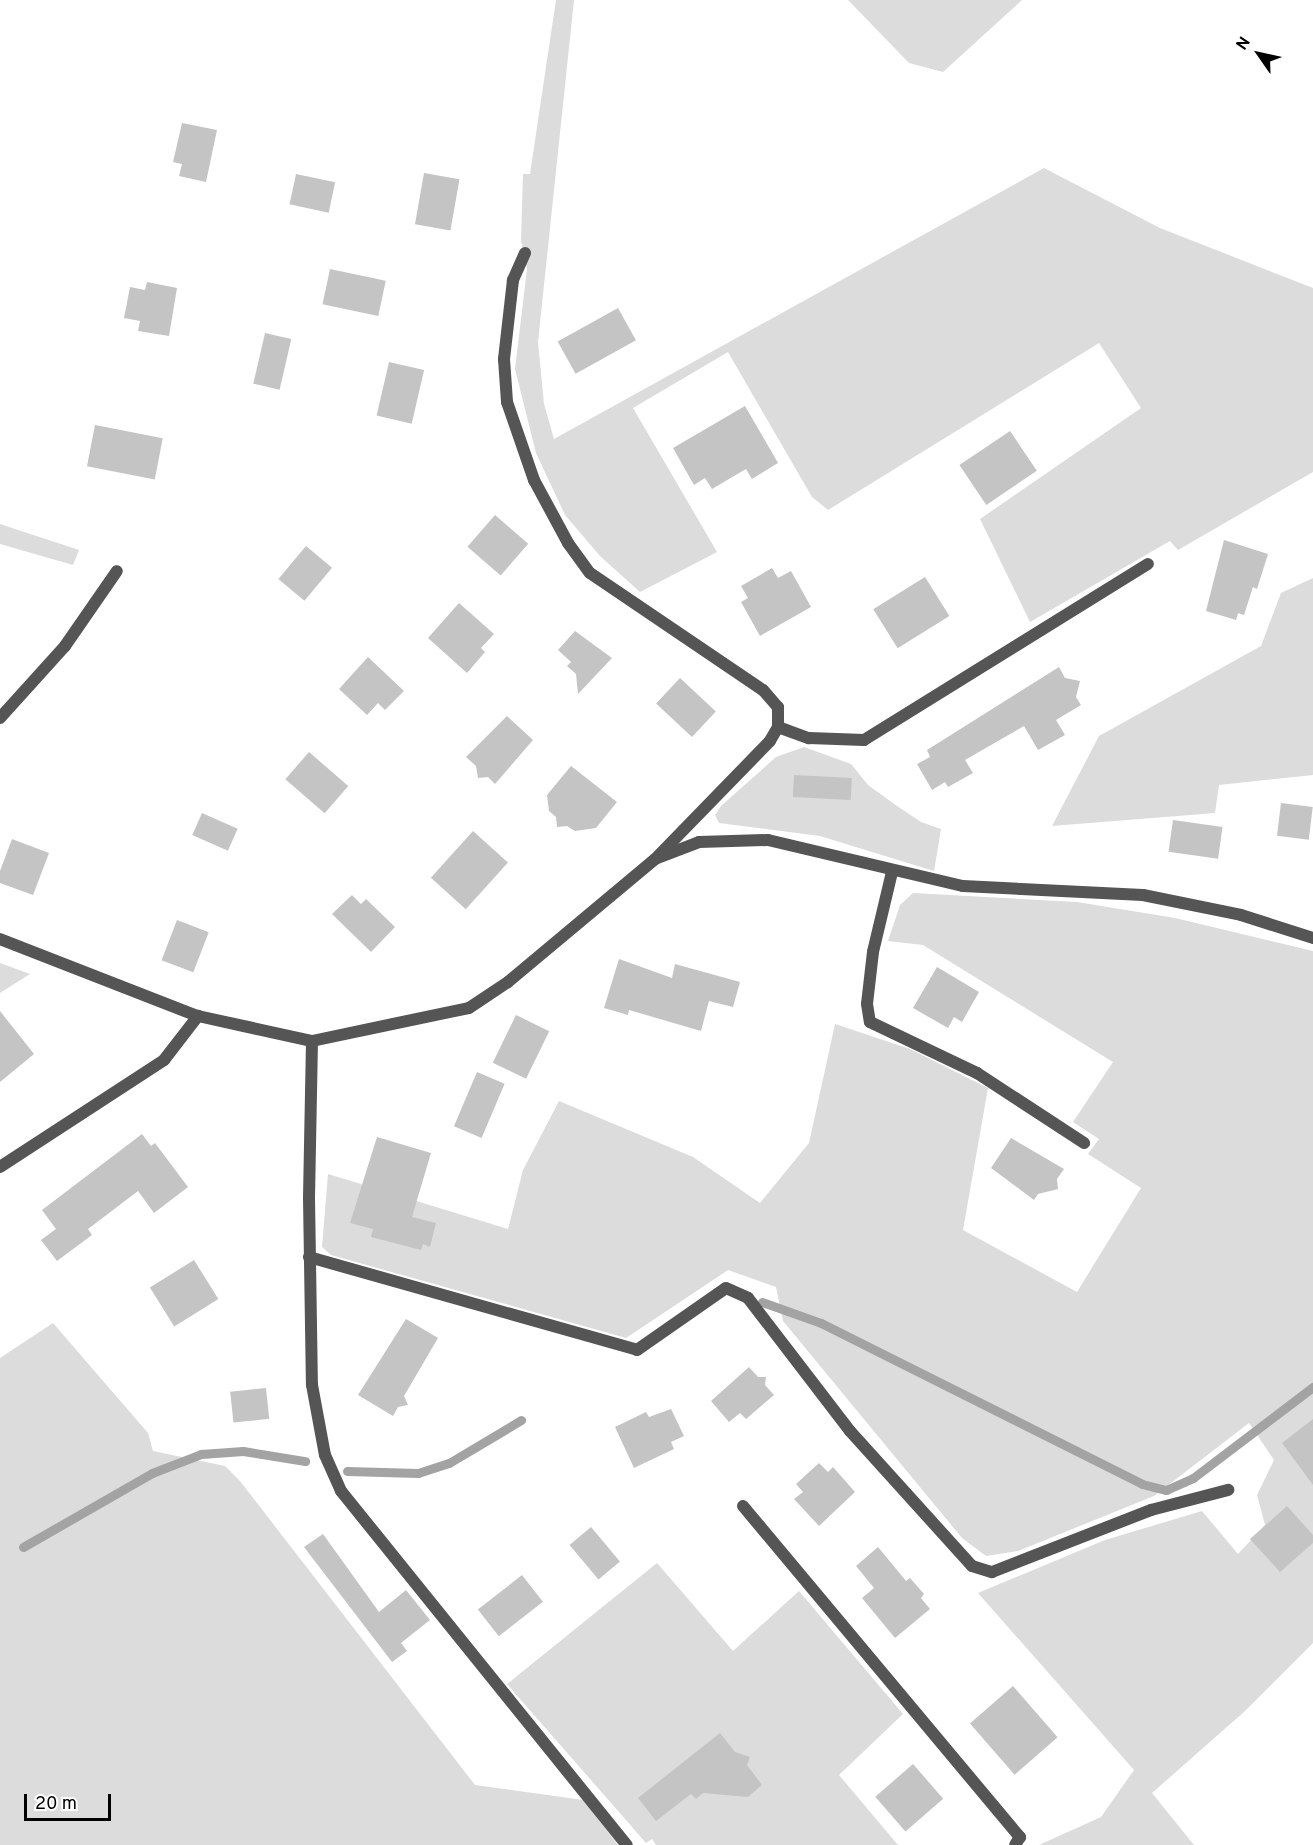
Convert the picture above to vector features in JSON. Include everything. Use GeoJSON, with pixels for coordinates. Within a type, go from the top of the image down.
{"type":"FeatureCollection","features":[{"type":"Feature","properties":{"kind":"street"},"geometry":{"type":"LineString","coordinates":[[0,939],[198,1016],[312,1041],[468,1008],[508,982],[655,859],[770,741],[778,727],[778,707],[763,690],[590,573],[547,506],[507,402],[504,359],[513,280],[525,254]]}},
{"type":"Feature","properties":{"kind":"street"},"geometry":{"type":"LineString","coordinates":[[778,727],[809,738],[864,740],[1148,564]]}},
{"type":"Feature","properties":{"kind":"street"},"geometry":{"type":"LineString","coordinates":[[0,718],[88,617],[117,571]]}},
{"type":"Feature","properties":{"kind":"street"},"geometry":{"type":"LineString","coordinates":[[655,859],[699,842],[768,840],[892,872],[963,886],[1143,895],[1241,915],[1313,938]]}},
{"type":"Feature","properties":{"kind":"street"},"geometry":{"type":"LineString","coordinates":[[892,872],[873,952],[867,1004],[870,1022],[976,1073],[1084,1143]]}},
{"type":"Feature","properties":{"kind":"street"},"geometry":{"type":"LineString","coordinates":[[0,1167],[164,1060],[198,1016]]}},
{"type":"Feature","properties":{"kind":"street"},"geometry":{"type":"LineString","coordinates":[[312,1041],[309,1257],[312,1385],[325,1455],[342,1491],[627,1845]]}},
{"type":"Feature","properties":{"kind":"street"},"geometry":{"type":"LineString","coordinates":[[309,1257],[637,1350],[726,1288],[748,1298],[850,1431],[972,1566],[992,1572],[1151,1510],[1228,1490]]}},
{"type":"Feature","properties":{"kind":"street"},"geometry":{"type":"LineString","coordinates":[[743,1506],[1020,1837],[1016,1845]]}},
{"type":"Feature","properties":{"kind":"shaded area"},"geometry":{"type":"Polygon","coordinates":[[[556,0],[574,0],[538,342],[544,404],[554,439],[1044,168],[1160,228],[1313,288],[1313,472],[1178,550],[1170,541],[1030,622],[980,519],[1141,408],[1099,343],[828,510],[812,497],[728,352],[633,408],[717,552],[640,592],[600,556],[565,515],[536,453],[515,369],[527,269],[521,240],[523,174],[530,174],[556,0]]]}},
{"type":"Feature","properties":{"kind":"shaded area"},"geometry":{"type":"Polygon","coordinates":[[[848,0],[1022,0],[943,72],[909,63],[848,0]]]}},
{"type":"Feature","properties":{"kind":"shaded area"},"geometry":{"type":"Polygon","coordinates":[[[0,524],[79,550],[73,565],[0,544],[0,524]]]}},
{"type":"Feature","properties":{"kind":"shaded area"},"geometry":{"type":"Polygon","coordinates":[[[1313,578],[1313,775],[1219,785],[1215,813],[1052,826],[1099,736],[1261,646],[1281,593],[1313,578]]]}},
{"type":"Feature","properties":{"kind":"shaded area"},"geometry":{"type":"Polygon","coordinates":[[[804,747],[851,764],[868,785],[897,806],[921,822],[941,829],[934,871],[820,836],[719,823],[715,815],[721,806],[776,757],[804,747]]]}},
{"type":"Feature","properties":{"kind":"shaded area"},"geometry":{"type":"Polygon","coordinates":[[[913,893],[1077,902],[1175,918],[1313,951],[1313,1643],[1245,1711],[1152,1793],[1194,1845],[1039,1845],[1101,1817],[1134,1770],[978,1593],[1105,1540],[1202,1511],[1238,1554],[1265,1525],[1257,1495],[1274,1460],[1249,1423],[1154,1496],[1018,1551],[986,1556],[962,1538],[783,1321],[776,1287],[728,1270],[626,1338],[331,1255],[322,1247],[328,1174],[508,1229],[523,1170],[559,1101],[693,1157],[760,1203],[809,1143],[835,1024],[910,1049],[988,1088],[963,1230],[1077,1292],[1141,1188],[1088,1154],[1099,1139],[1073,1122],[1113,1062],[923,945],[888,941],[900,905],[913,893]]]}},
{"type":"Feature","properties":{"kind":"shaded area"},"geometry":{"type":"Polygon","coordinates":[[[0,963],[30,974],[0,993],[0,963]]]}},
{"type":"Feature","properties":{"kind":"shaded area"},"geometry":{"type":"Polygon","coordinates":[[[53,1323],[148,1433],[153,1451],[225,1466],[240,1481],[475,1785],[583,1800],[618,1845],[0,1845],[0,1358],[53,1323]]]}},
{"type":"Feature","properties":{"kind":"shaded area"},"geometry":{"type":"Polygon","coordinates":[[[657,1563],[733,1651],[799,1591],[903,1714],[839,1775],[898,1845],[656,1845],[652,1839],[646,1843],[507,1684],[657,1563]]]}},
{"type":"Feature","properties":{"kind":"building"},"geometry":{"type":"Polygon","coordinates":[[[182,123],[217,130],[206,182],[179,176],[182,164],[173,162],[182,123]]]}},
{"type":"Feature","properties":{"kind":"building"},"geometry":{"type":"Polygon","coordinates":[[[424,173],[459,179],[450,230],[415,224],[424,173]]]}},
{"type":"Feature","properties":{"kind":"building"},"geometry":{"type":"Polygon","coordinates":[[[296,174],[335,182],[329,213],[290,204],[296,174]]]}},
{"type":"Feature","properties":{"kind":"building"},"geometry":{"type":"Polygon","coordinates":[[[330,269],[386,281],[378,316],[323,304],[330,269]]]}},
{"type":"Feature","properties":{"kind":"building"},"geometry":{"type":"Polygon","coordinates":[[[147,282],[177,288],[169,336],[138,331],[140,321],[124,318],[130,287],[145,290],[147,282]]]}},
{"type":"Feature","properties":{"kind":"building"},"geometry":{"type":"Polygon","coordinates":[[[618,308],[636,340],[576,374],[558,341],[618,308]]]}},
{"type":"Feature","properties":{"kind":"building"},"geometry":{"type":"Polygon","coordinates":[[[265,333],[291,339],[280,390],[253,384],[265,333]]]}},
{"type":"Feature","properties":{"kind":"building"},"geometry":{"type":"Polygon","coordinates":[[[389,362],[424,370],[412,424],[377,416],[389,362]]]}},
{"type":"Feature","properties":{"kind":"building"},"geometry":{"type":"Polygon","coordinates":[[[745,406],[778,463],[752,479],[746,469],[712,489],[705,478],[694,485],[673,448],[745,406]]]}},
{"type":"Feature","properties":{"kind":"building"},"geometry":{"type":"Polygon","coordinates":[[[95,425],[163,438],[155,479],[87,466],[95,425]]]}},
{"type":"Feature","properties":{"kind":"building"},"geometry":{"type":"Polygon","coordinates":[[[1010,431],[1037,471],[986,505],[959,465],[1010,431]]]}},
{"type":"Feature","properties":{"kind":"building"},"geometry":{"type":"Polygon","coordinates":[[[495,515],[528,544],[501,576],[467,547],[495,515]]]}},
{"type":"Feature","properties":{"kind":"building"},"geometry":{"type":"Polygon","coordinates":[[[1224,540],[1268,554],[1257,589],[1253,587],[1244,615],[1238,613],[1236,620],[1206,611],[1224,540]]]}},
{"type":"Feature","properties":{"kind":"building"},"geometry":{"type":"Polygon","coordinates":[[[306,546],[332,568],[304,601],[278,579],[306,546]]]}},
{"type":"Feature","properties":{"kind":"building"},"geometry":{"type":"Polygon","coordinates":[[[772,568],[778,578],[791,571],[811,607],[760,636],[741,602],[748,598],[741,586],[772,568]]]}},
{"type":"Feature","properties":{"kind":"building"},"geometry":{"type":"Polygon","coordinates":[[[925,577],[949,616],[898,648],[873,609],[925,577]]]}},
{"type":"Feature","properties":{"kind":"building"},"geometry":{"type":"Polygon","coordinates":[[[459,603],[494,634],[481,648],[485,652],[467,673],[428,638],[459,603]]]}},
{"type":"Feature","properties":{"kind":"building"},"geometry":{"type":"Polygon","coordinates":[[[575,631],[612,658],[578,694],[576,674],[567,666],[571,662],[558,650],[575,631]]]}},
{"type":"Feature","properties":{"kind":"building"},"geometry":{"type":"Polygon","coordinates":[[[368,657],[404,691],[385,710],[378,703],[367,715],[339,689],[368,657]]]}},
{"type":"Feature","properties":{"kind":"building"},"geometry":{"type":"Polygon","coordinates":[[[1059,667],[1065,678],[1080,681],[1076,697],[1081,705],[1056,720],[1065,735],[1038,750],[1024,726],[965,760],[973,773],[948,787],[945,782],[932,790],[917,764],[930,757],[927,750],[1059,667]]]}},
{"type":"Feature","properties":{"kind":"building"},"geometry":{"type":"Polygon","coordinates":[[[680,678],[716,711],[692,737],[656,704],[680,678]]]}},
{"type":"Feature","properties":{"kind":"building"},"geometry":{"type":"Polygon","coordinates":[[[507,716],[533,740],[495,784],[488,777],[478,778],[476,766],[466,757],[507,716]]]}},
{"type":"Feature","properties":{"kind":"building"},"geometry":{"type":"Polygon","coordinates":[[[309,752],[348,786],[325,813],[285,779],[309,752]]]}},
{"type":"Feature","properties":{"kind":"building"},"geometry":{"type":"Polygon","coordinates":[[[571,766],[617,802],[596,828],[575,831],[567,826],[557,827],[556,817],[549,811],[547,795],[571,766]]]}},
{"type":"Feature","properties":{"kind":"building"},"geometry":{"type":"Polygon","coordinates":[[[794,775],[852,778],[851,800],[793,797],[794,775]]]}},
{"type":"Feature","properties":{"kind":"building"},"geometry":{"type":"Polygon","coordinates":[[[1281,803],[1313,807],[1309,840],[1277,836],[1281,803]]]}},
{"type":"Feature","properties":{"kind":"building"},"geometry":{"type":"Polygon","coordinates":[[[202,813],[238,829],[228,851],[192,835],[202,813]]]}},
{"type":"Feature","properties":{"kind":"building"},"geometry":{"type":"Polygon","coordinates":[[[1173,820],[1223,827],[1218,859],[1169,852],[1173,820]]]}},
{"type":"Feature","properties":{"kind":"building"},"geometry":{"type":"Polygon","coordinates":[[[473,831],[508,862],[466,909],[431,878],[473,831]]]}},
{"type":"Feature","properties":{"kind":"building"},"geometry":{"type":"Polygon","coordinates":[[[12,839],[49,853],[33,895],[0,883],[0,871],[12,839]]]}},
{"type":"Feature","properties":{"kind":"building"},"geometry":{"type":"Polygon","coordinates":[[[352,895],[361,904],[366,899],[395,927],[371,952],[332,914],[352,895]]]}},
{"type":"Feature","properties":{"kind":"building"},"geometry":{"type":"Polygon","coordinates":[[[177,920],[209,932],[193,972],[162,960],[177,920]]]}},
{"type":"Feature","properties":{"kind":"building"},"geometry":{"type":"Polygon","coordinates":[[[619,959],[672,978],[675,964],[740,982],[733,1007],[709,1001],[701,1031],[629,1010],[628,1015],[604,1008],[619,959]]]}},
{"type":"Feature","properties":{"kind":"building"},"geometry":{"type":"Polygon","coordinates":[[[937,967],[979,992],[962,1022],[954,1017],[948,1028],[913,1008],[937,967]]]}},
{"type":"Feature","properties":{"kind":"building"},"geometry":{"type":"Polygon","coordinates":[[[0,1011],[34,1054],[0,1082],[0,1011]]]}},
{"type":"Feature","properties":{"kind":"building"},"geometry":{"type":"Polygon","coordinates":[[[516,1015],[549,1031],[526,1079],[493,1063],[516,1015]]]}},
{"type":"Feature","properties":{"kind":"building"},"geometry":{"type":"Polygon","coordinates":[[[477,1072],[505,1084],[482,1138],[454,1126],[477,1072]]]}},
{"type":"Feature","properties":{"kind":"building"},"geometry":{"type":"Polygon","coordinates":[[[142,1134],[151,1146],[155,1143],[188,1187],[154,1213],[138,1191],[88,1229],[92,1235],[57,1261],[41,1240],[56,1229],[42,1210],[142,1134]]]}},
{"type":"Feature","properties":{"kind":"building"},"geometry":{"type":"Polygon","coordinates":[[[377,1137],[431,1153],[412,1217],[436,1223],[430,1247],[423,1244],[421,1250],[371,1237],[373,1229],[350,1223],[377,1137]]]}},
{"type":"Feature","properties":{"kind":"building"},"geometry":{"type":"Polygon","coordinates":[[[1011,1138],[1064,1169],[1057,1179],[1058,1189],[1038,1194],[1034,1200],[991,1168],[1011,1138]]]}},
{"type":"Feature","properties":{"kind":"building"},"geometry":{"type":"Polygon","coordinates":[[[194,1260],[218,1299],[174,1327],[150,1288],[194,1260]]]}},
{"type":"Feature","properties":{"kind":"building"},"geometry":{"type":"Polygon","coordinates":[[[406,1319],[438,1338],[404,1396],[408,1405],[398,1407],[393,1416],[358,1395],[406,1319]]]}},
{"type":"Feature","properties":{"kind":"building"},"geometry":{"type":"Polygon","coordinates":[[[749,1367],[758,1377],[766,1377],[765,1385],[774,1395],[746,1419],[740,1413],[729,1422],[711,1401],[749,1367]]]}},
{"type":"Feature","properties":{"kind":"building"},"geometry":{"type":"Polygon","coordinates":[[[266,1388],[269,1419],[233,1423],[230,1392],[266,1388]]]}},
{"type":"Feature","properties":{"kind":"building"},"geometry":{"type":"Polygon","coordinates":[[[671,1409],[684,1436],[671,1442],[674,1449],[634,1468],[615,1427],[646,1412],[649,1417],[671,1409]]]}},
{"type":"Feature","properties":{"kind":"building"},"geometry":{"type":"Polygon","coordinates":[[[1313,1419],[1313,1485],[1282,1443],[1313,1419]]]}},
{"type":"Feature","properties":{"kind":"building"},"geometry":{"type":"Polygon","coordinates":[[[819,1463],[828,1472],[833,1467],[855,1492],[819,1526],[794,1499],[803,1492],[796,1484],[819,1463]]]}},
{"type":"Feature","properties":{"kind":"building"},"geometry":{"type":"Polygon","coordinates":[[[1287,1506],[1313,1535],[1313,1543],[1280,1572],[1250,1539],[1287,1506]]]}},
{"type":"Feature","properties":{"kind":"building"},"geometry":{"type":"Polygon","coordinates":[[[591,1527],[620,1561],[598,1579],[570,1545],[591,1527]]]}},
{"type":"Feature","properties":{"kind":"building"},"geometry":{"type":"Polygon","coordinates":[[[323,1534],[379,1612],[406,1590],[430,1620],[401,1643],[407,1651],[392,1662],[304,1547],[323,1534]]]}},
{"type":"Feature","properties":{"kind":"building"},"geometry":{"type":"Polygon","coordinates":[[[878,1547],[906,1581],[910,1578],[924,1594],[921,1598],[930,1609],[895,1638],[862,1598],[874,1588],[856,1566],[878,1547]]]}},
{"type":"Feature","properties":{"kind":"building"},"geometry":{"type":"Polygon","coordinates":[[[522,1575],[543,1602],[499,1636],[478,1609],[522,1575]]]}},
{"type":"Feature","properties":{"kind":"building"},"geometry":{"type":"Polygon","coordinates":[[[1013,1686],[1058,1737],[1015,1775],[970,1723],[1013,1686]]]}},
{"type":"Feature","properties":{"kind":"building"},"geometry":{"type":"Polygon","coordinates":[[[720,1733],[735,1752],[750,1757],[747,1765],[762,1785],[748,1797],[703,1793],[696,1799],[691,1794],[656,1821],[638,1798],[720,1733]]]}},
{"type":"Feature","properties":{"kind":"building"},"geometry":{"type":"Polygon","coordinates":[[[913,1764],[943,1799],[905,1832],[875,1797],[913,1764]]]}},
{"type":"Feature","properties":{"kind":"waterway"},"geometry":{"type":"LineString","coordinates":[[762,1302],[821,1323],[1142,1484],[1166,1490],[1193,1478],[1313,1387]]}},
{"type":"Feature","properties":{"kind":"waterway"},"geometry":{"type":"LineString","coordinates":[[347,1471],[418,1473],[449,1463],[521,1420]]}},
{"type":"Feature","properties":{"kind":"waterway"},"geometry":{"type":"LineString","coordinates":[[23,1547],[152,1473],[201,1454],[243,1451],[305,1461]]}}]}
